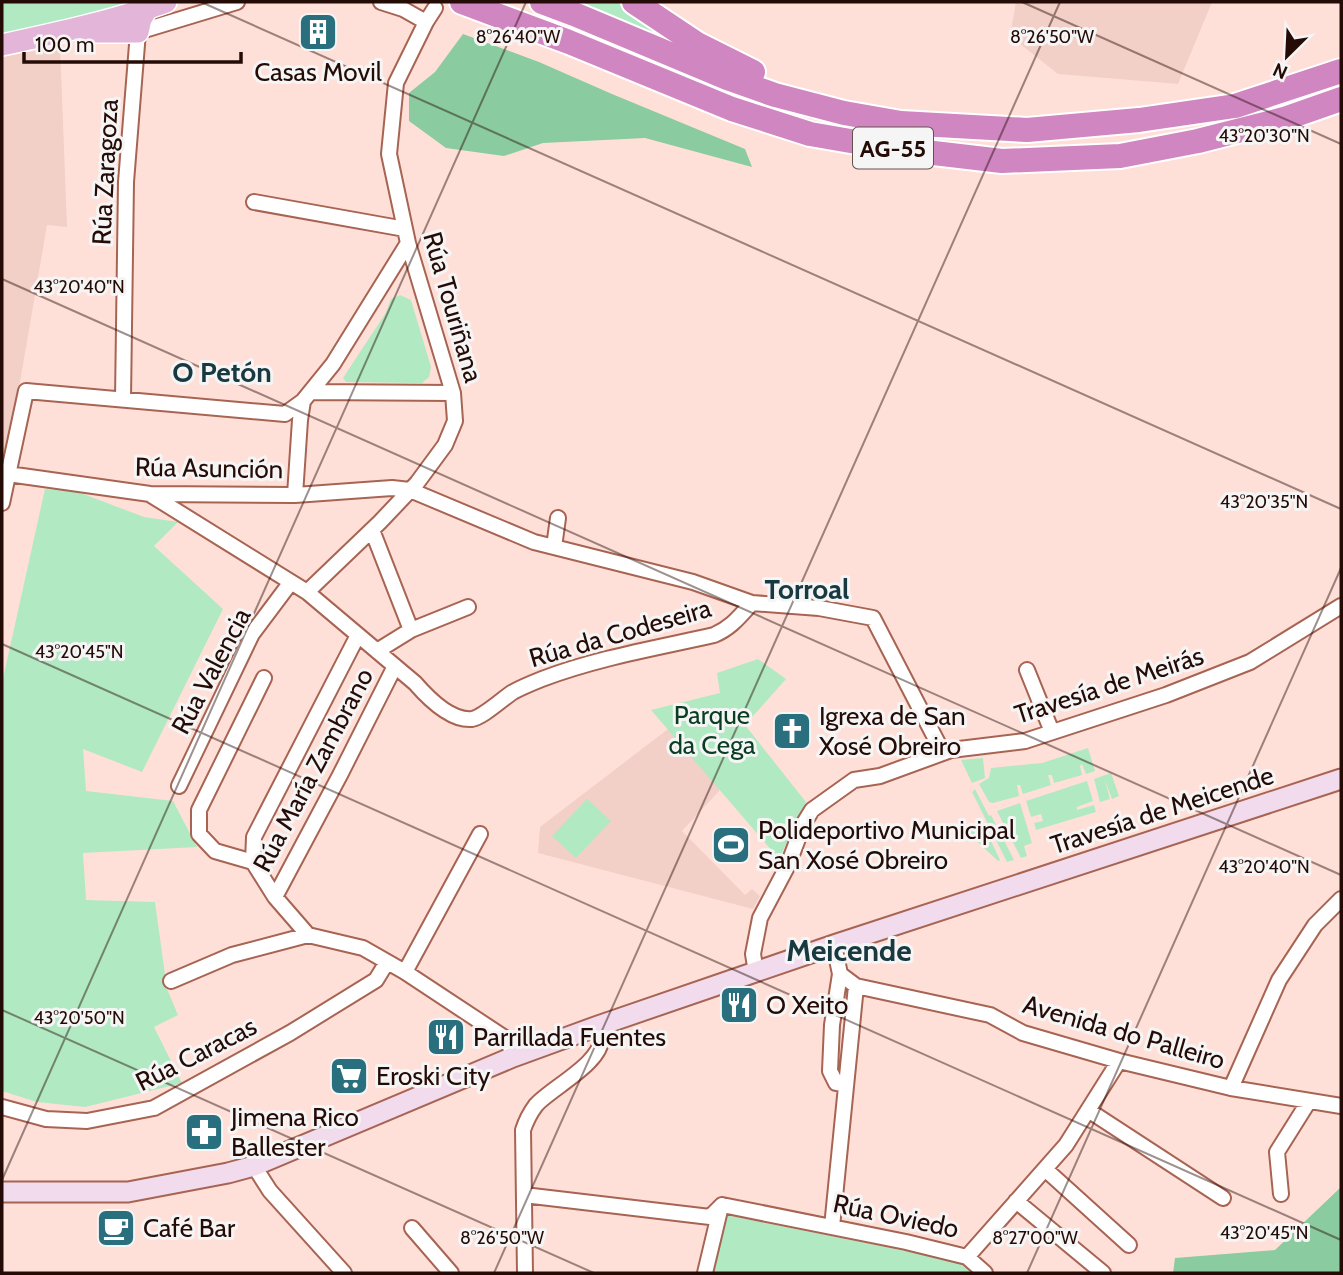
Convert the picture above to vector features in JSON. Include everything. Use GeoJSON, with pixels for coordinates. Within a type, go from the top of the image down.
{"type":"FeatureCollection","features":[{"type":"Feature","properties":{"kind":"highway","name":"AG-55"},"geometry":{"type":"LineString","coordinates":[[462,2],[569,42],[732,109],[810,134],[891,148],[1002,161],[1120,156],[1198,141],[1284,119],[1341,99]]}},
{"type":"Feature","properties":{"kind":"highway","name":"AG-55"},"geometry":{"type":"LineString","coordinates":[[542,2],[775,96],[844,113],[901,123],[1027,130],[1139,120],[1235,106],[1341,71]]}},
{"type":"Feature","properties":{"kind":"highway"},"geometry":{"type":"LineString","coordinates":[[634,2],[697,44],[744,69],[795,88],[876,106],[949,127]]}},
{"type":"Feature","properties":{"kind":"main road"},"geometry":{"type":"LineString","coordinates":[[63,32],[138,32],[141,19],[156,5]]}},
{"type":"Feature","properties":{"kind":"main road"},"geometry":{"type":"LineString","coordinates":[[2,45],[63,32],[156,5]]}},
{"type":"Feature","properties":{"kind":"main road","name":"Travesía de Meicende"},"geometry":{"type":"LineString","coordinates":[[2,1192],[128,1192],[254,1166],[513,1057],[598,1026],[834,945],[1341,779]]}},
{"type":"Feature","properties":{"kind":"street"},"geometry":{"type":"LineString","coordinates":[[138,32],[237,2]]}},
{"type":"Feature","properties":{"kind":"street"},"geometry":{"type":"LineString","coordinates":[[381,2],[403,9],[426,22]]}},
{"type":"Feature","properties":{"kind":"street","name":"Rúa Touriñana"},"geometry":{"type":"LineString","coordinates":[[307,592],[410,490],[445,445],[455,421],[453,393],[406,236],[389,154],[396,82],[435,8]]}},
{"type":"Feature","properties":{"kind":"street","name":"Rúa Zaragoza"},"geometry":{"type":"LineString","coordinates":[[124,399],[126,182],[138,32]]}},
{"type":"Feature","properties":{"kind":"street"},"geometry":{"type":"LineString","coordinates":[[2,503],[26,391],[285,414],[307,397],[333,364],[406,236],[254,202]]}},
{"type":"Feature","properties":{"kind":"street"},"geometry":{"type":"LineString","coordinates":[[307,397],[453,393]]}},
{"type":"Feature","properties":{"kind":"street"},"geometry":{"type":"LineString","coordinates":[[295,495],[300,420],[307,397]]}},
{"type":"Feature","properties":{"kind":"street","name":"Rúa Asunción"},"geometry":{"type":"LineString","coordinates":[[8,474],[150,494],[295,495],[392,488],[410,490]]}},
{"type":"Feature","properties":{"kind":"street"},"geometry":{"type":"LineString","coordinates":[[410,490],[534,542],[693,582],[752,603],[819,608],[873,618],[943,753]]}},
{"type":"Feature","properties":{"kind":"street"},"geometry":{"type":"LineString","coordinates":[[150,494],[307,592],[395,666]]}},
{"type":"Feature","properties":{"kind":"street"},"geometry":{"type":"LineString","coordinates":[[554,547],[558,518]]}},
{"type":"Feature","properties":{"kind":"street"},"geometry":{"type":"LineString","coordinates":[[372,530],[411,630]]}},
{"type":"Feature","properties":{"kind":"street","name":"Rúa Valencia"},"geometry":{"type":"LineString","coordinates":[[179,786],[252,634],[291,582]]}},
{"type":"Feature","properties":{"kind":"street","name":"Rúa da Codeseira"},"geometry":{"type":"LineString","coordinates":[[395,666],[430,700],[448,712],[462,718],[475,719],[514,692],[541,679],[577,667],[714,635],[736,622],[752,603]]}},
{"type":"Feature","properties":{"kind":"street"},"geometry":{"type":"LineString","coordinates":[[377,651],[411,630],[468,607]]}},
{"type":"Feature","properties":{"kind":"street","name":"Travesía de Meirás"},"geometry":{"type":"LineString","coordinates":[[757,972],[753,954],[760,918],[788,865],[804,822],[812,810],[854,780],[880,776],[951,750],[1025,741],[1166,695],[1250,662],[1341,607]]}},
{"type":"Feature","properties":{"kind":"street"},"geometry":{"type":"LineString","coordinates":[[309,935],[275,897],[253,862],[254,836],[358,635]]}},
{"type":"Feature","properties":{"kind":"street","name":"Rúa María Zambrano"},"geometry":{"type":"LineString","coordinates":[[275,897],[395,666]]}},
{"type":"Feature","properties":{"kind":"street"},"geometry":{"type":"LineString","coordinates":[[1027,670],[1052,733]]}},
{"type":"Feature","properties":{"kind":"street"},"geometry":{"type":"LineString","coordinates":[[253,862],[215,850],[199,834],[199,810],[264,678]]}},
{"type":"Feature","properties":{"kind":"street"},"geometry":{"type":"LineString","coordinates":[[405,972],[480,834]]}},
{"type":"Feature","properties":{"kind":"street"},"geometry":{"type":"LineString","coordinates":[[1231,1087],[1279,979],[1315,925],[1341,899]]}},
{"type":"Feature","properties":{"kind":"street"},"geometry":{"type":"LineString","coordinates":[[171,981],[232,955],[309,935],[363,948],[405,972],[508,1040],[513,1057]]}},
{"type":"Feature","properties":{"kind":"street"},"geometry":{"type":"LineString","coordinates":[[834,945],[840,974],[832,1025],[830,1070],[836,1083],[846,1085]]}},
{"type":"Feature","properties":{"kind":"street","name":"Rúa Caracas"},"geometry":{"type":"LineString","coordinates":[[2,1107],[46,1119],[87,1121],[154,1108],[290,1034],[376,980],[387,962]]}},
{"type":"Feature","properties":{"kind":"street"},"geometry":{"type":"LineString","coordinates":[[832,1227],[856,986],[840,974]]}},
{"type":"Feature","properties":{"kind":"street","name":"Avenida do Palleiro"},"geometry":{"type":"LineString","coordinates":[[856,986],[990,1016],[1023,1033],[1119,1060],[1231,1087],[1341,1106]]}},
{"type":"Feature","properties":{"kind":"street"},"geometry":{"type":"LineString","coordinates":[[525,1273],[523,1130],[537,1104],[594,1056],[602,1039],[598,1026]]}},
{"type":"Feature","properties":{"kind":"street","name":"Rúa Oviedo"},"geometry":{"type":"LineString","coordinates":[[722,1205],[967,1257],[1066,1145],[1119,1060]]}},
{"type":"Feature","properties":{"kind":"street"},"geometry":{"type":"LineString","coordinates":[[1281,1194],[1277,1152],[1309,1101]]}},
{"type":"Feature","properties":{"kind":"street"},"geometry":{"type":"LineString","coordinates":[[1088,1110],[1223,1198]]}},
{"type":"Feature","properties":{"kind":"street"},"geometry":{"type":"LineString","coordinates":[[254,1166],[270,1191],[344,1273]]}},
{"type":"Feature","properties":{"kind":"street"},"geometry":{"type":"LineString","coordinates":[[1045,1169],[1129,1245]]}},
{"type":"Feature","properties":{"kind":"street"},"geometry":{"type":"LineString","coordinates":[[523,1195],[710,1217],[722,1205]]}},
{"type":"Feature","properties":{"kind":"street"},"geometry":{"type":"LineString","coordinates":[[1016,1201],[1103,1273]]}},
{"type":"Feature","properties":{"kind":"street"},"geometry":{"type":"LineString","coordinates":[[705,1273],[722,1205]]}},
{"type":"Feature","properties":{"kind":"street"},"geometry":{"type":"LineString","coordinates":[[412,1228],[451,1273]]}},
{"type":"Feature","properties":{"kind":"street"},"geometry":{"type":"LineString","coordinates":[[967,1257],[985,1273]]}},
{"type":"Feature","properties":{"kind":"shaded area"},"geometry":{"type":"Polygon","coordinates":[[[1016,2],[1212,2],[1178,84],[1058,74],[1010,36],[1016,2]]]}},
{"type":"Feature","properties":{"kind":"shaded area"},"geometry":{"type":"Polygon","coordinates":[[[60,46],[67,227],[47,225],[20,382],[2,465],[2,57],[60,46]]]}},
{"type":"Feature","properties":{"kind":"shaded area"},"geometry":{"type":"Polygon","coordinates":[[[668,729],[720,790],[682,831],[745,895],[752,889],[760,896],[753,909],[538,853],[540,827],[668,729]]]}},
{"type":"Feature","properties":{"kind":"green space"},"geometry":{"type":"Polygon","coordinates":[[[2,2],[145,2],[2,38],[2,2]]]}},
{"type":"Feature","properties":{"kind":"green space"},"geometry":{"type":"Polygon","coordinates":[[[573,2],[617,2],[667,38],[665,42],[573,2]]]}},
{"type":"Feature","properties":{"kind":"green space"},"geometry":{"type":"Polygon","coordinates":[[[463,34],[539,62],[745,149],[752,167],[645,138],[543,143],[504,156],[446,148],[409,121],[409,93],[435,72],[463,34]]]}},
{"type":"Feature","properties":{"kind":"green space"},"geometry":{"type":"Polygon","coordinates":[[[400,295],[411,300],[431,367],[429,377],[422,383],[346,382],[343,378],[385,314],[391,299],[400,295]]]}},
{"type":"Feature","properties":{"kind":"green space"},"geometry":{"type":"Polygon","coordinates":[[[45,489],[78,492],[144,517],[178,522],[154,546],[223,609],[142,772],[83,749],[86,791],[173,801],[197,847],[83,853],[86,900],[155,902],[167,989],[178,1015],[154,1027],[182,1083],[85,1107],[37,1102],[2,1091],[2,683],[45,489]]]}},
{"type":"Feature","properties":{"kind":"green space","name":"Parque da Cega"},"geometry":{"type":"Polygon","coordinates":[[[758,659],[786,679],[745,725],[806,802],[779,859],[651,710],[720,693],[717,673],[758,659]]]}},
{"type":"Feature","properties":{"kind":"green space"},"geometry":{"type":"Polygon","coordinates":[[[1088,748],[1095,771],[1086,774],[1082,764],[1082,775],[1054,783],[1052,775],[1048,775],[1051,785],[1023,794],[1020,785],[1017,785],[1019,796],[993,803],[989,802],[979,784],[989,778],[991,768],[1042,763],[1088,748]]]}},
{"type":"Feature","properties":{"kind":"green space"},"geometry":{"type":"Polygon","coordinates":[[[983,758],[985,778],[972,783],[961,760],[983,758]]]}},
{"type":"Feature","properties":{"kind":"green space"},"geometry":{"type":"Polygon","coordinates":[[[1111,773],[1119,796],[1112,799],[1105,780],[1110,799],[1100,802],[1094,779],[1111,773]]]}},
{"type":"Feature","properties":{"kind":"green space"},"geometry":{"type":"Polygon","coordinates":[[[1087,781],[1093,801],[1077,807],[1077,810],[1094,805],[1096,812],[1036,830],[1034,823],[1043,821],[1041,814],[1031,817],[1026,801],[1087,781]]]}},
{"type":"Feature","properties":{"kind":"green space"},"geometry":{"type":"Polygon","coordinates":[[[975,789],[1014,860],[1007,862],[972,792],[975,789]]]}},
{"type":"Feature","properties":{"kind":"green space"},"geometry":{"type":"Polygon","coordinates":[[[587,799],[611,821],[576,858],[552,836],[587,799]]]}},
{"type":"Feature","properties":{"kind":"green space"},"geometry":{"type":"Polygon","coordinates":[[[1020,803],[1032,843],[1024,846],[1027,856],[1021,858],[997,811],[1020,803]]]}},
{"type":"Feature","properties":{"kind":"green space"},"geometry":{"type":"Polygon","coordinates":[[[982,822],[1000,860],[998,861],[968,833],[982,822]]]}},
{"type":"Feature","properties":{"kind":"green space"},"geometry":{"type":"Polygon","coordinates":[[[1341,1187],[1341,1273],[1173,1273],[1175,1258],[1275,1250],[1341,1187]]]}},
{"type":"Feature","properties":{"kind":"green space"},"geometry":{"type":"Polygon","coordinates":[[[726,1215],[965,1263],[976,1273],[714,1273],[726,1215]]]}},
{"type":"Feature","properties":{"kind":"place","name":"Casas Movil"},"geometry":{"type":"Point","coordinates":[318,32]}},
{"type":"Feature","properties":{"kind":"place","name":"Igrexa de San Xosé Obreiro"},"geometry":{"type":"Point","coordinates":[792,731]}},
{"type":"Feature","properties":{"kind":"place","name":"Polideportivo Municipal San Xosé Obreiro"},"geometry":{"type":"Point","coordinates":[731,845]}},
{"type":"Feature","properties":{"kind":"place","name":"O Xeito"},"geometry":{"type":"Point","coordinates":[739,1005]}},
{"type":"Feature","properties":{"kind":"place","name":"Parrillada Fuentes"},"geometry":{"type":"Point","coordinates":[446,1037]}},
{"type":"Feature","properties":{"kind":"place","name":"Eroski City"},"geometry":{"type":"Point","coordinates":[349,1076]}},
{"type":"Feature","properties":{"kind":"place","name":"Jimena Rico Ballester"},"geometry":{"type":"Point","coordinates":[204,1132]}},
{"type":"Feature","properties":{"kind":"place","name":"Café Bar"},"geometry":{"type":"Point","coordinates":[116,1228]}},
{"type":"Feature","properties":{"kind":"district","name":"O Petón"},"geometry":{"type":"Point","coordinates":[222,372]}},
{"type":"Feature","properties":{"kind":"district","name":"Torroal"},"geometry":{"type":"Point","coordinates":[807,589]}},
{"type":"Feature","properties":{"kind":"district","name":"Meicende"},"geometry":{"type":"Point","coordinates":[849,950]}}]}
